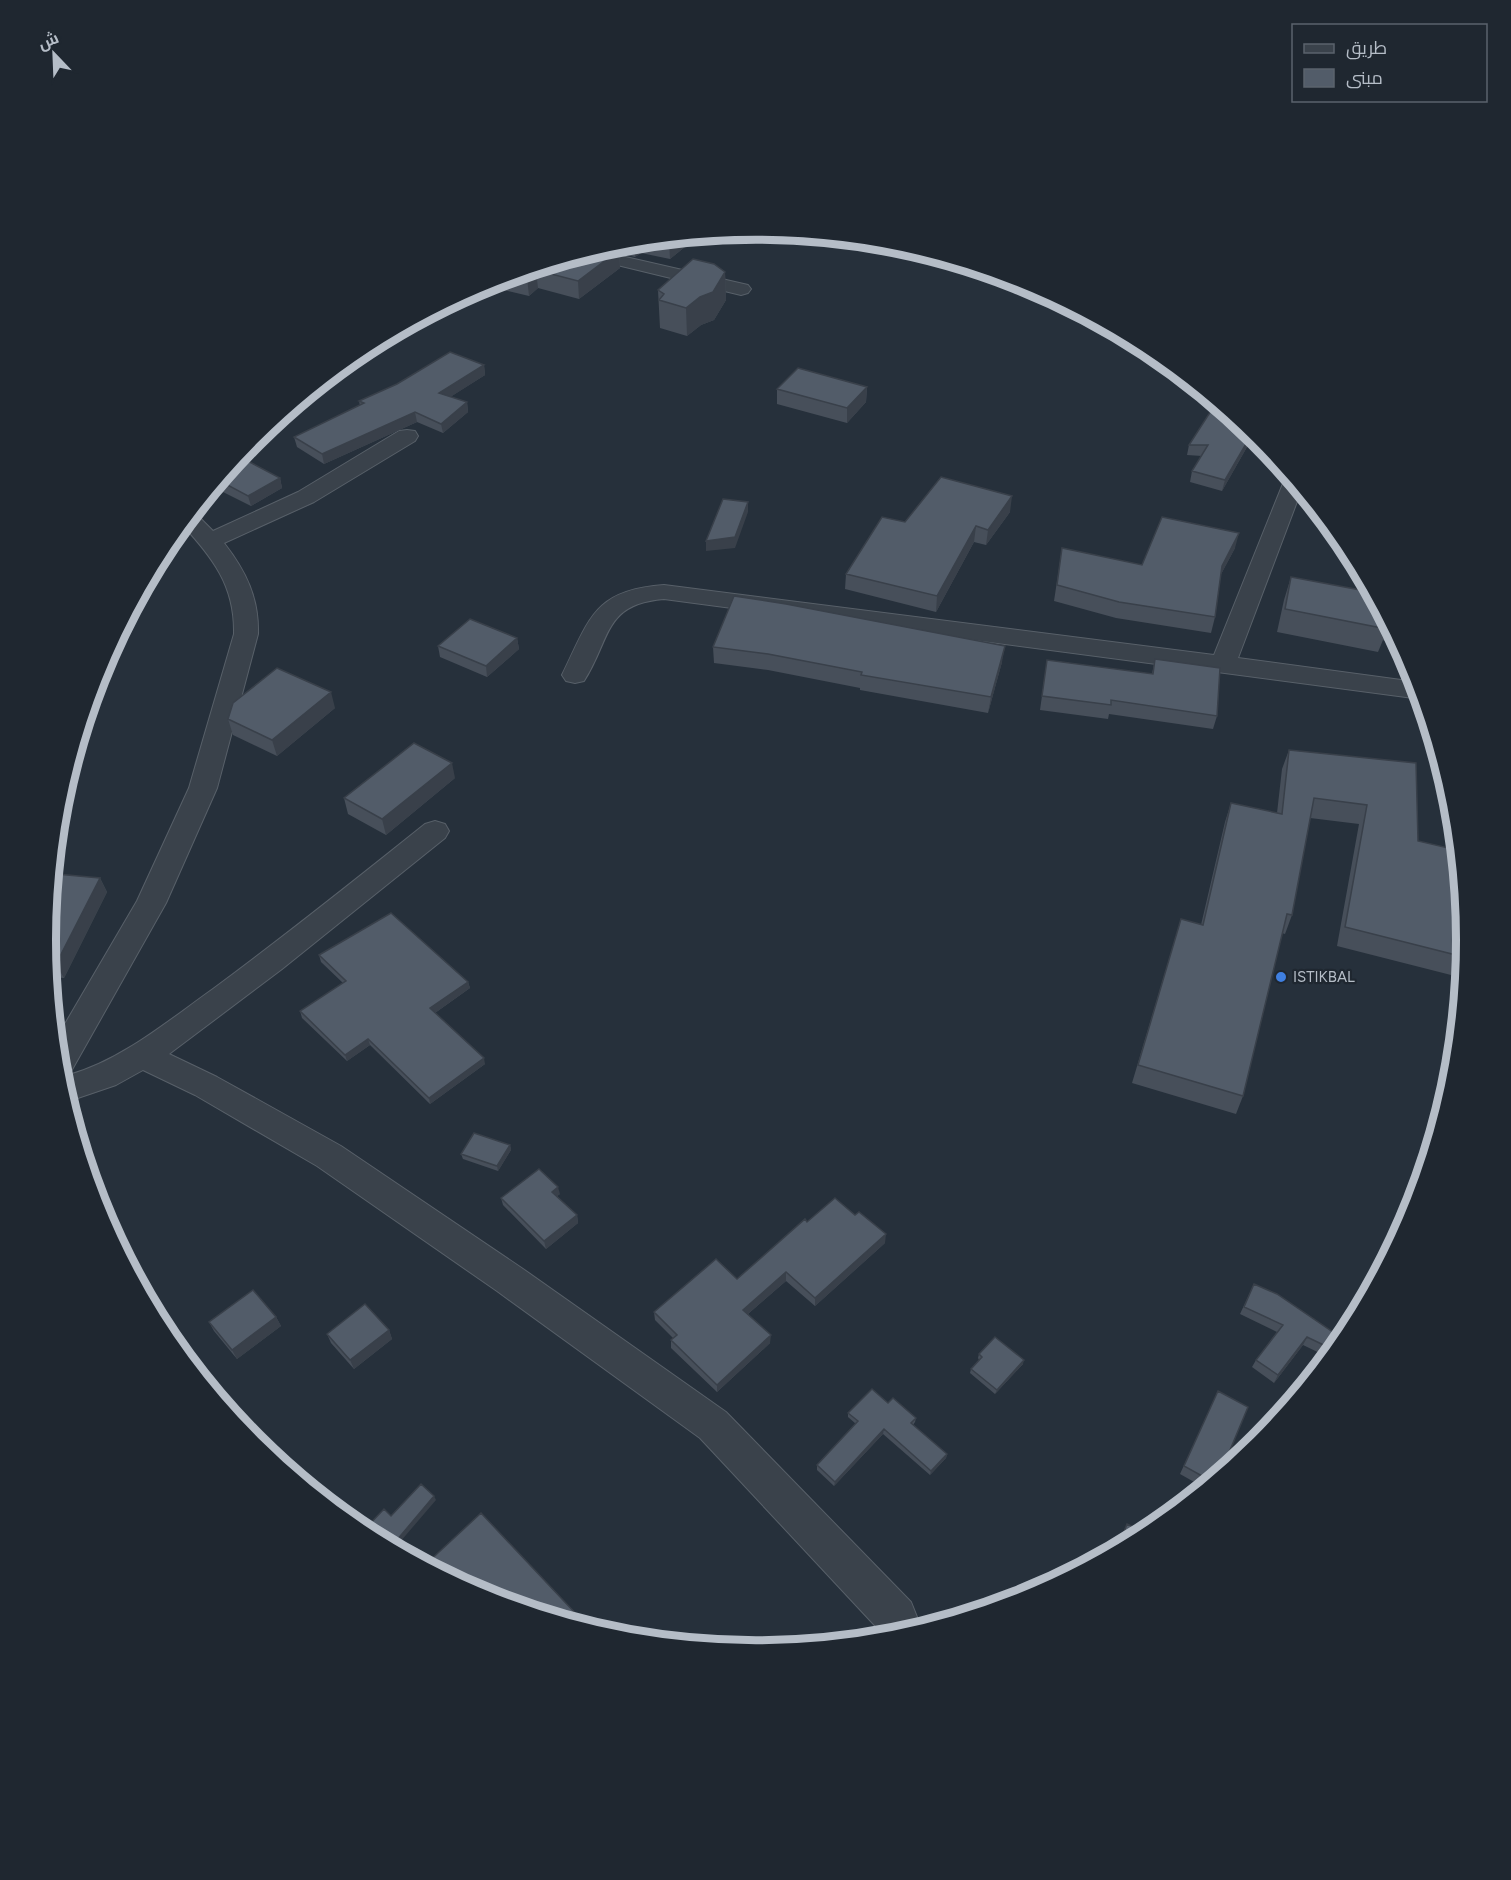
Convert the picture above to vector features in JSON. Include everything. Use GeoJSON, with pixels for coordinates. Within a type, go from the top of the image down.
{"type":"FeatureCollection","features":[{"type":"Feature","properties":{"kind":"street"},"geometry":{"type":"LineString","coordinates":[[602,257],[741,289]]}},
{"type":"Feature","properties":{"kind":"street"},"geometry":{"type":"LineString","coordinates":[[210,541],[306,497],[407,436]]}},
{"type":"Feature","properties":{"kind":"street"},"geometry":{"type":"LineString","coordinates":[[1223,663],[1291,489]]}},
{"type":"Feature","properties":{"kind":"street"},"geometry":{"type":"LineString","coordinates":[[65,1053],[151,903],[206,778],[246,634],[248,613],[240,584],[210,541],[193,523]]}},
{"type":"Feature","properties":{"kind":"street"},"geometry":{"type":"LineString","coordinates":[[575,675],[602,622],[614,607],[635,595],[664,592],[1223,663],[1409,690]]}},
{"type":"Feature","properties":{"kind":"street"},"geometry":{"type":"LineString","coordinates":[[71,1087],[102,1077],[143,1056],[291,948],[435,831]]}},
{"type":"Feature","properties":{"kind":"street"},"geometry":{"type":"LineString","coordinates":[[143,1056],[206,1086],[328,1156],[510,1280],[713,1425],[896,1617]]}},
{"type":"Feature","properties":{"kind":"building"},"geometry":{"type":"Polygon","coordinates":[[[613,254],[578,281],[545,272],[613,254]]]}},
{"type":"Feature","properties":{"kind":"building"},"geometry":{"type":"Polygon","coordinates":[[[693,259],[714,264],[725,272],[713,292],[700,297],[686,308],[659,300],[664,294],[658,290],[693,259]]]}},
{"type":"Feature","properties":{"kind":"building"},"geometry":{"type":"Polygon","coordinates":[[[450,352],[484,365],[439,393],[467,402],[441,424],[415,412],[322,454],[294,437],[364,403],[359,401],[397,384],[450,352]]]}},
{"type":"Feature","properties":{"kind":"building"},"geometry":{"type":"Polygon","coordinates":[[[798,368],[867,387],[847,408],[777,389],[798,368]]]}},
{"type":"Feature","properties":{"kind":"building"},"geometry":{"type":"Polygon","coordinates":[[[1212,410],[1247,442],[1225,480],[1192,471],[1208,445],[1189,445],[1212,410]]]}},
{"type":"Feature","properties":{"kind":"building"},"geometry":{"type":"Polygon","coordinates":[[[246,460],[280,478],[248,496],[225,484],[246,460]]]}},
{"type":"Feature","properties":{"kind":"building"},"geometry":{"type":"Polygon","coordinates":[[[941,477],[1012,496],[988,530],[976,526],[937,596],[846,574],[882,517],[905,522],[941,477]]]}},
{"type":"Feature","properties":{"kind":"building"},"geometry":{"type":"Polygon","coordinates":[[[723,499],[748,502],[735,537],[706,541],[723,499]]]}},
{"type":"Feature","properties":{"kind":"building"},"geometry":{"type":"Polygon","coordinates":[[[1162,517],[1239,533],[1222,566],[1215,617],[1119,602],[1057,585],[1062,548],[1142,565],[1162,517]]]}},
{"type":"Feature","properties":{"kind":"building"},"geometry":{"type":"Polygon","coordinates":[[[1291,577],[1362,590],[1382,628],[1285,609],[1291,577]]]}},
{"type":"Feature","properties":{"kind":"building"},"geometry":{"type":"Polygon","coordinates":[[[734,596],[1005,646],[991,697],[861,675],[862,672],[768,654],[713,647],[734,596]]]}},
{"type":"Feature","properties":{"kind":"building"},"geometry":{"type":"Polygon","coordinates":[[[470,619],[517,638],[486,666],[438,646],[470,619]]]}},
{"type":"Feature","properties":{"kind":"building"},"geometry":{"type":"Polygon","coordinates":[[[1155,659],[1220,668],[1217,716],[1111,700],[1111,705],[1042,696],[1047,660],[1153,674],[1155,659]]]}},
{"type":"Feature","properties":{"kind":"building"},"geometry":{"type":"Polygon","coordinates":[[[277,668],[331,692],[272,740],[228,719],[233,703],[277,668]]]}},
{"type":"Feature","properties":{"kind":"building"},"geometry":{"type":"Polygon","coordinates":[[[414,743],[452,763],[382,819],[344,798],[414,743]]]}},
{"type":"Feature","properties":{"kind":"building"},"geometry":{"type":"Polygon","coordinates":[[[1289,750],[1416,763],[1418,841],[1450,848],[1455,955],[1345,927],[1367,805],[1314,798],[1292,915],[1287,914],[1243,1096],[1138,1065],[1181,919],[1203,925],[1231,803],[1282,814],[1289,750]]]}},
{"type":"Feature","properties":{"kind":"building"},"geometry":{"type":"Polygon","coordinates":[[[59,874],[100,878],[57,963],[59,874]]]}},
{"type":"Feature","properties":{"kind":"building"},"geometry":{"type":"Polygon","coordinates":[[[391,913],[468,982],[430,1008],[484,1058],[429,1098],[368,1039],[345,1055],[300,1011],[346,981],[319,955],[391,913]]]}},
{"type":"Feature","properties":{"kind":"building"},"geometry":{"type":"Polygon","coordinates":[[[474,1133],[510,1145],[497,1166],[461,1154],[474,1133]]]}},
{"type":"Feature","properties":{"kind":"building"},"geometry":{"type":"Polygon","coordinates":[[[539,1169],[558,1187],[552,1192],[577,1215],[544,1241],[501,1198],[539,1169]]]}},
{"type":"Feature","properties":{"kind":"building"},"geometry":{"type":"Polygon","coordinates":[[[835,1198],[855,1215],[859,1212],[886,1234],[815,1298],[786,1272],[743,1310],[771,1335],[717,1385],[671,1340],[677,1335],[654,1312],[716,1259],[737,1279],[805,1219],[807,1222],[835,1198]]]}},
{"type":"Feature","properties":{"kind":"building"},"geometry":{"type":"Polygon","coordinates":[[[1254,1284],[1277,1294],[1335,1333],[1326,1346],[1307,1337],[1278,1375],[1256,1360],[1283,1325],[1244,1307],[1254,1284]]]}},
{"type":"Feature","properties":{"kind":"building"},"geometry":{"type":"Polygon","coordinates":[[[253,1290],[276,1317],[232,1350],[209,1322],[253,1290]]]}},
{"type":"Feature","properties":{"kind":"building"},"geometry":{"type":"Polygon","coordinates":[[[365,1304],[389,1330],[350,1360],[327,1334],[365,1304]]]}},
{"type":"Feature","properties":{"kind":"building"},"geometry":{"type":"Polygon","coordinates":[[[995,1337],[1024,1360],[997,1390],[971,1369],[982,1357],[979,1354],[995,1337]]]}},
{"type":"Feature","properties":{"kind":"building"},"geometry":{"type":"Polygon","coordinates":[[[872,1389],[888,1403],[893,1398],[916,1418],[911,1423],[947,1454],[931,1471],[884,1429],[835,1482],[817,1465],[858,1421],[848,1413],[872,1389]]]}},
{"type":"Feature","properties":{"kind":"building"},"geometry":{"type":"Polygon","coordinates":[[[1218,1391],[1248,1407],[1227,1456],[1217,1466],[1204,1477],[1184,1466],[1218,1391]]]}},
{"type":"Feature","properties":{"kind":"building"},"geometry":{"type":"Polygon","coordinates":[[[421,1484],[434,1496],[396,1541],[370,1524],[384,1509],[391,1516],[421,1484]]]}},
{"type":"Feature","properties":{"kind":"building"},"geometry":{"type":"Polygon","coordinates":[[[481,1513],[578,1616],[530,1603],[488,1587],[431,1560],[481,1513]]]}},
{"type":"Feature","properties":{"kind":"building"},"geometry":{"type":"Polygon","coordinates":[[[1127,1524],[1135,1528],[1123,1535],[1127,1524]]]}},
{"type":"Feature","properties":{"kind":"place","name":"ISTIKBAL"},"geometry":{"type":"Point","coordinates":[1281,977]}}]}
